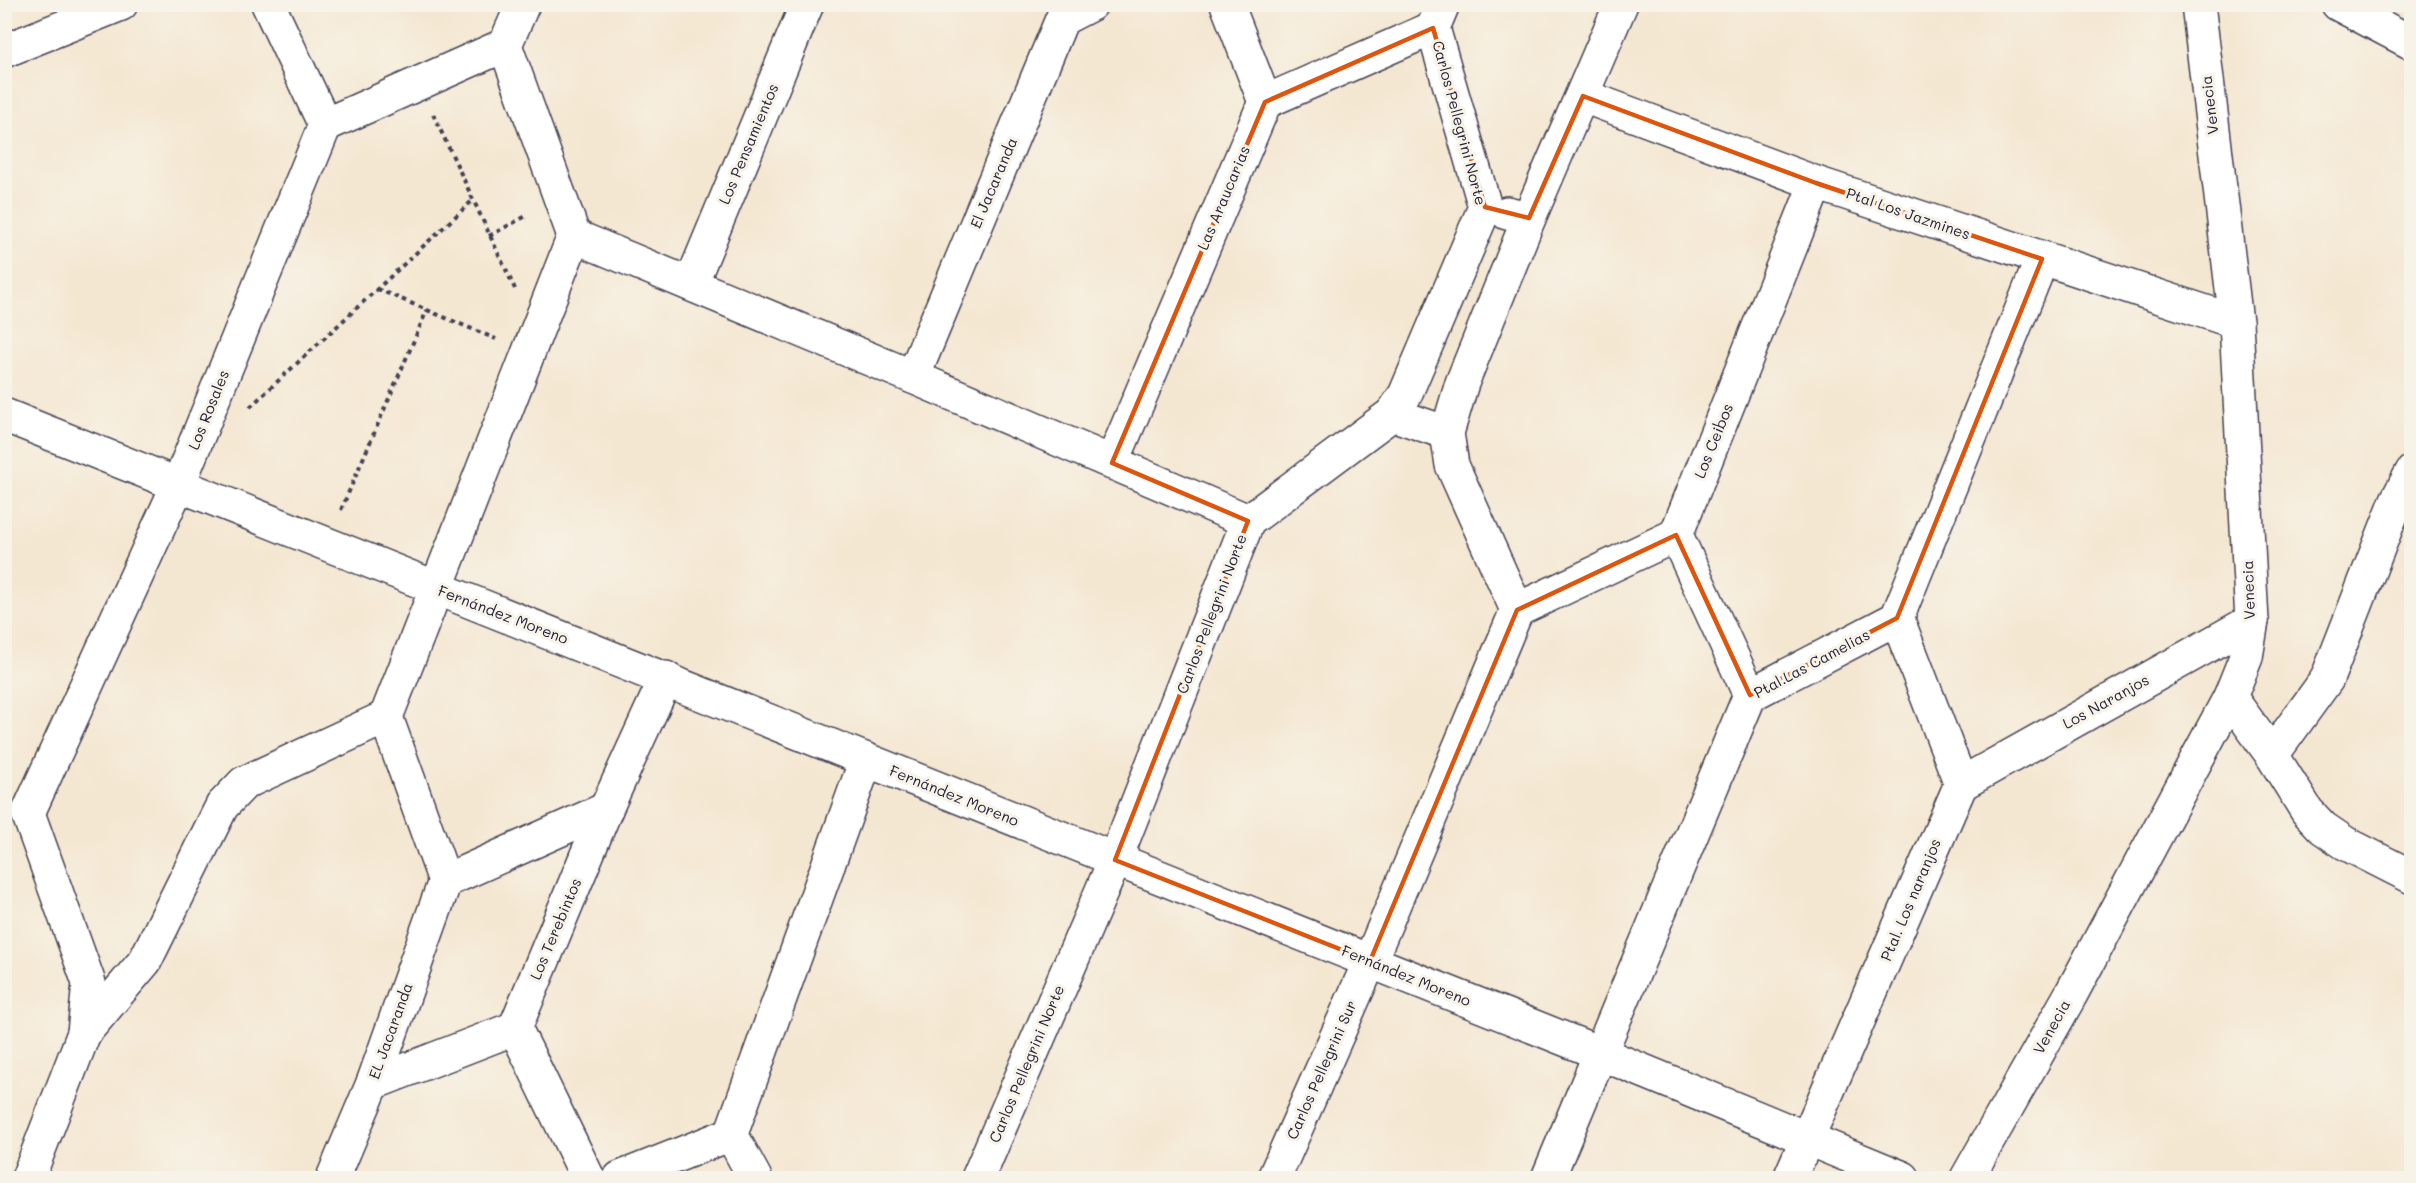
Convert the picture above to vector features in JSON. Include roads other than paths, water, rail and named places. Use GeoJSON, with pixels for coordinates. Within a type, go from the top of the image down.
{"type":"FeatureCollection","features":[{"type":"Feature","properties":{"kind":"street"},"geometry":{"type":"LineString","coordinates":[[4,51],[88,11],[121,4]]}},
{"type":"Feature","properties":{"kind":"street"},"geometry":{"type":"LineString","coordinates":[[268,4],[325,125],[505,45],[523,4]]}},
{"type":"Feature","properties":{"kind":"street","name":"Los Pensamientos"},"geometry":{"type":"LineString","coordinates":[[691,284],[807,4]]}},
{"type":"Feature","properties":{"kind":"street","name":"El Jacaranda"},"geometry":{"type":"LineString","coordinates":[[913,376],[1059,12],[1091,4]]}},
{"type":"Feature","properties":{"kind":"street"},"geometry":{"type":"LineString","coordinates":[[1227,4],[1265,102],[1438,16]]}},
{"type":"Feature","properties":{"kind":"street"},"geometry":{"type":"LineString","coordinates":[[1622,4],[1462,383],[1447,433],[1452,465],[1517,610],[1676,536],[1750,695]]}},
{"type":"Feature","properties":{"kind":"street","name":"Venecia"},"geometry":{"type":"LineString","coordinates":[[1967,1179],[2070,996],[2230,697],[2246,657],[2252,621],[2236,322],[2198,4]]}},
{"type":"Feature","properties":{"kind":"street"},"geometry":{"type":"LineString","coordinates":[[2338,4],[2412,43]]}},
{"type":"Feature","properties":{"kind":"street","name":"Carlos Pellegrini Norte"},"geometry":{"type":"LineString","coordinates":[[978,1179],[1115,860],[1248,521],[1392,414],[1405,394],[1485,207],[1438,16]]}},
{"type":"Feature","properties":{"kind":"street"},"geometry":{"type":"LineString","coordinates":[[505,45],[574,236],[386,717],[445,881],[606,809]]}},
{"type":"Feature","properties":{"kind":"street","name":"Ptal Los Jazmines"},"geometry":{"type":"LineString","coordinates":[[1583,96],[1816,183],[2236,322]]}},
{"type":"Feature","properties":{"kind":"street","name":"Las Araucarias"},"geometry":{"type":"LineString","coordinates":[[1112,463],[1265,102]]}},
{"type":"Feature","properties":{"kind":"street","name":"Los Rosales"},"geometry":{"type":"LineString","coordinates":[[16,818],[179,483],[325,125]]}},
{"type":"Feature","properties":{"kind":"street","name":"Los Ceibos"},"geometry":{"type":"LineString","coordinates":[[1676,536],[1816,183]]}},
{"type":"Feature","properties":{"kind":"street"},"geometry":{"type":"LineString","coordinates":[[1485,207],[1530,218]]}},
{"type":"Feature","properties":{"kind":"street"},"geometry":{"type":"LineString","coordinates":[[574,236],[913,376],[1248,521]]}},
{"type":"Feature","properties":{"kind":"street"},"geometry":{"type":"LineString","coordinates":[[1961,784],[1898,618],[2042,259]]}},
{"type":"Feature","properties":{"kind":"street"},"geometry":{"type":"LineString","coordinates":[[1392,414],[1447,433]]}},
{"type":"Feature","properties":{"kind":"street","name":"Fernández Moreno"},"geometry":{"type":"LineString","coordinates":[[4,415],[179,483],[437,590],[666,678],[1602,1054],[1903,1179]]}},
{"type":"Feature","properties":{"kind":"street"},"geometry":{"type":"LineString","coordinates":[[2272,754],[2327,679],[2397,500],[2412,472]]}},
{"type":"Feature","properties":{"kind":"street","name":"Carlos Pellegrini Sur"},"geometry":{"type":"LineString","coordinates":[[1274,1179],[1370,961],[1517,610]]}},
{"type":"Feature","properties":{"kind":"street","name":"Ptal.Las Camelias"},"geometry":{"type":"LineString","coordinates":[[1548,1179],[1750,695],[1898,618]]}},
{"type":"Feature","properties":{"kind":"street","name":"Los Naranjos"},"geometry":{"type":"LineString","coordinates":[[1961,784],[2252,621]]}},
{"type":"Feature","properties":{"kind":"street","name":"Los Terebintos"},"geometry":{"type":"LineString","coordinates":[[515,1028],[606,809],[666,678]]}},
{"type":"Feature","properties":{"kind":"street"},"geometry":{"type":"LineString","coordinates":[[2230,697],[2272,754],[2307,811],[2323,828],[2345,843],[2412,877]]}},
{"type":"Feature","properties":{"kind":"street"},"geometry":{"type":"LineString","coordinates":[[84,1033],[145,961],[222,806],[244,783],[386,717]]}},
{"type":"Feature","properties":{"kind":"street"},"geometry":{"type":"LineString","coordinates":[[754,1179],[731,1134],[866,760]]}},
{"type":"Feature","properties":{"kind":"street","name":"Ptal. Los naranjos"},"geometry":{"type":"LineString","coordinates":[[1790,1179],[1961,784]]}},
{"type":"Feature","properties":{"kind":"street"},"geometry":{"type":"LineString","coordinates":[[16,818],[89,983],[84,1033],[28,1179]]}},
{"type":"Feature","properties":{"kind":"street","name":"EL Jacaranda"},"geometry":{"type":"LineString","coordinates":[[333,1179],[373,1083],[445,881]]}},
{"type":"Feature","properties":{"kind":"street"},"geometry":{"type":"LineString","coordinates":[[373,1083],[515,1028],[588,1179]]}},
{"type":"Feature","properties":{"kind":"street"},"geometry":{"type":"LineString","coordinates":[[620,1179],[731,1134]]}}]}
